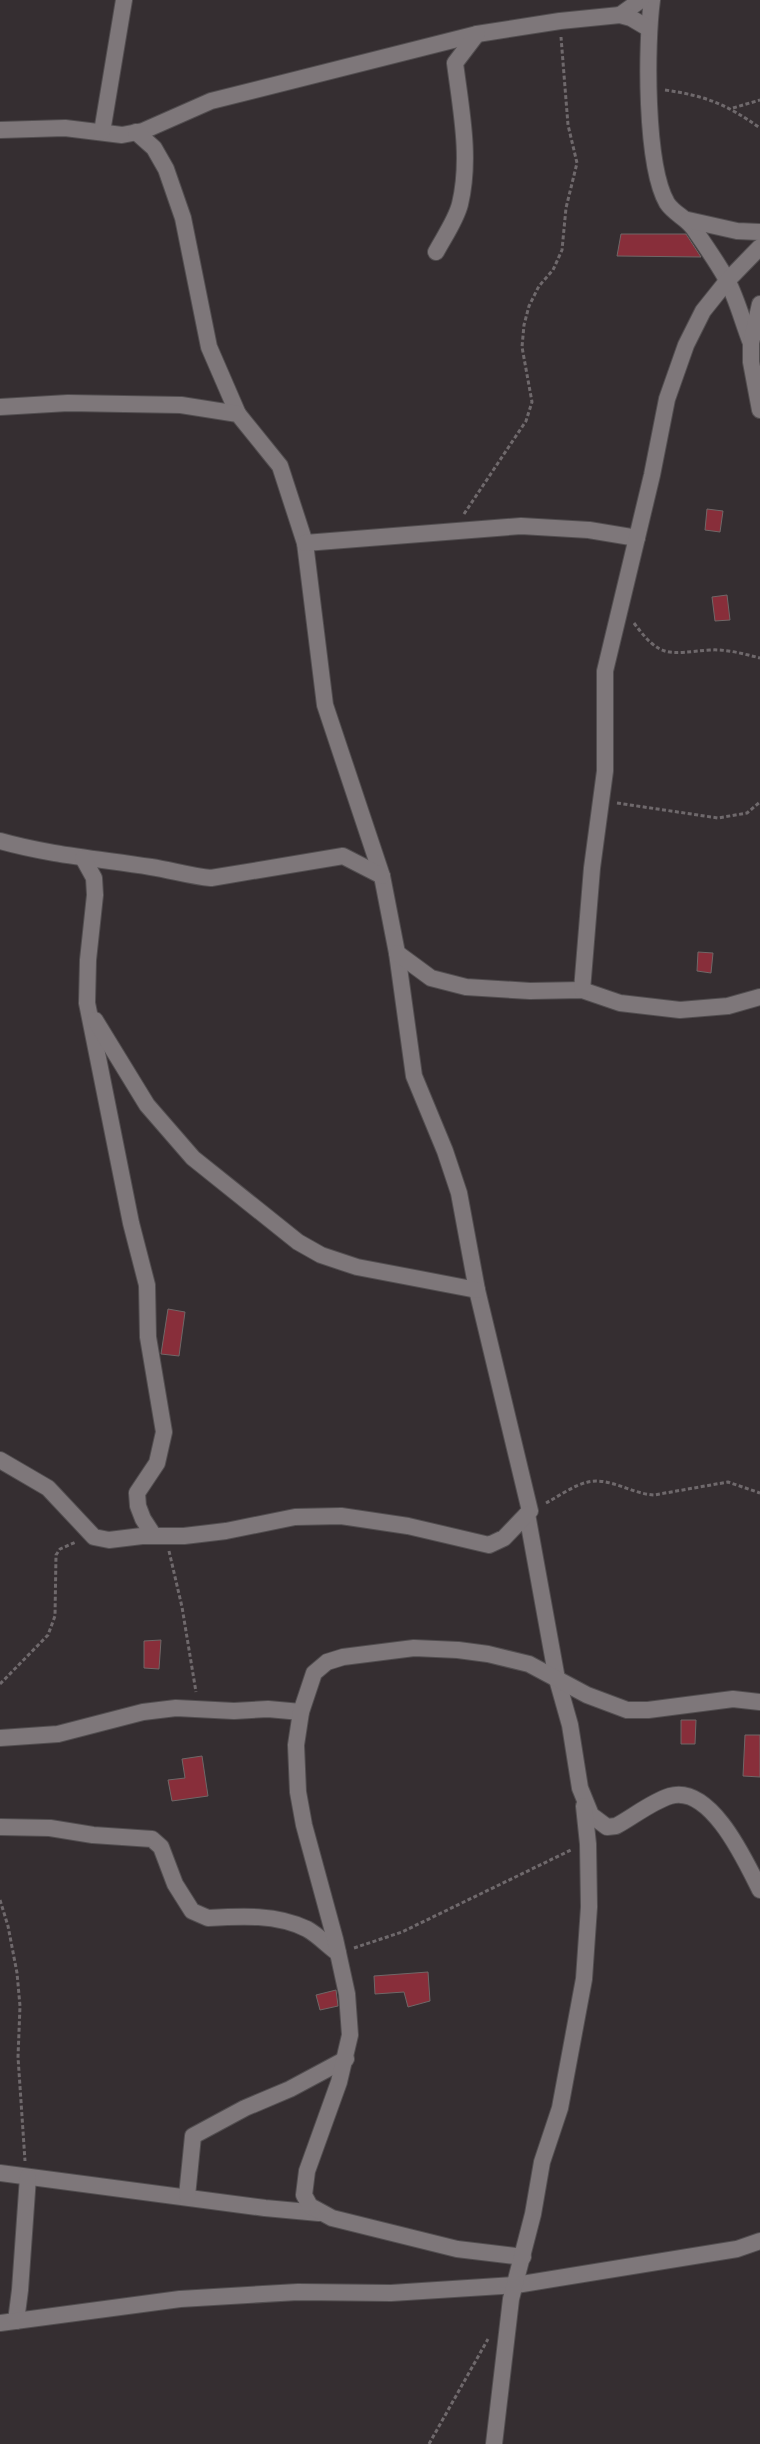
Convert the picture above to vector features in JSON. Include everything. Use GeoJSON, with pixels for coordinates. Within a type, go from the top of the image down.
{"type":"FeatureCollection","features":[{"type":"Feature","properties":{"kind":"street"},"geometry":{"type":"LineString","coordinates":[[102,132],[124,0]]}},
{"type":"Feature","properties":{"kind":"street"},"geometry":{"type":"LineString","coordinates":[[620,15],[641,0]]}},
{"type":"Feature","properties":{"kind":"street"},"geometry":{"type":"LineString","coordinates":[[652,0],[648,28],[653,149],[666,201],[671,209],[688,220],[736,231],[760,232]]}},
{"type":"Feature","properties":{"kind":"street"},"geometry":{"type":"LineString","coordinates":[[0,130],[65,128],[122,135],[136,132],[212,100],[477,34],[560,21],[620,15],[631,18],[648,28]]}},
{"type":"Feature","properties":{"kind":"street"},"geometry":{"type":"LineString","coordinates":[[436,252],[460,206],[466,170],[466,150],[455,63],[477,34]]}},
{"type":"Feature","properties":{"kind":"street"},"geometry":{"type":"LineString","coordinates":[[136,132],[154,148],[166,169],[182,218],[209,347],[238,414],[280,466],[306,543],[325,704],[382,876],[396,953],[414,1076],[445,1151],[459,1193],[477,1290],[529,1513],[557,1679],[570,1725],[584,1803],[588,1844],[589,1907],[584,1979],[560,2108],[542,2162],[516,2285],[511,2300],[494,2444]]}},
{"type":"Feature","properties":{"kind":"street"},"geometry":{"type":"LineString","coordinates":[[688,220],[727,281],[751,343]]}},
{"type":"Feature","properties":{"kind":"street"},"geometry":{"type":"LineString","coordinates":[[582,990],[592,868],[605,771],[605,671],[637,538],[667,399],[686,345],[703,311],[727,281],[760,247]]}},
{"type":"Feature","properties":{"kind":"street"},"geometry":{"type":"LineString","coordinates":[[760,304],[751,343],[752,362],[760,410]]}},
{"type":"Feature","properties":{"kind":"street"},"geometry":{"type":"LineString","coordinates":[[0,407],[68,403],[181,405],[238,414]]}},
{"type":"Feature","properties":{"kind":"street"},"geometry":{"type":"LineString","coordinates":[[306,543],[521,526],[545,526],[637,538]]}},
{"type":"Feature","properties":{"kind":"street"},"geometry":{"type":"LineString","coordinates":[[0,841],[83,858],[211,878],[343,856],[382,876]]}},
{"type":"Feature","properties":{"kind":"street"},"geometry":{"type":"LineString","coordinates":[[83,858],[93,873],[95,895],[88,960],[87,1003],[131,1223],[147,1285],[148,1338],[164,1432],[157,1463],[137,1493],[138,1506],[143,1519],[159,1537]]}},
{"type":"Feature","properties":{"kind":"street"},"geometry":{"type":"LineString","coordinates":[[396,953],[431,978],[466,988],[530,991],[582,990],[620,1003],[680,1010],[728,1006],[760,997]]}},
{"type":"Feature","properties":{"kind":"street"},"geometry":{"type":"LineString","coordinates":[[87,1003],[117,1059],[147,1105],[193,1158],[280,1228],[321,1255],[357,1267],[477,1290]]}},
{"type":"Feature","properties":{"kind":"street"},"geometry":{"type":"LineString","coordinates":[[0,1460],[48,1488],[94,1538],[109,1540],[226,1531],[295,1517],[341,1516],[408,1526],[489,1545],[504,1538],[529,1513]]}},
{"type":"Feature","properties":{"kind":"street"},"geometry":{"type":"LineString","coordinates":[[319,2213],[310,2206],[304,2195],[307,2171],[346,2059],[350,2035],[347,1994],[304,1825],[298,1792],[296,1745],[301,1712],[314,1673],[327,1662],[376,1652],[414,1648],[488,1654],[529,1664],[587,1695],[627,1710],[648,1710],[733,1699],[760,1702]]}},
{"type":"Feature","properties":{"kind":"street"},"geometry":{"type":"LineString","coordinates":[[0,1738],[47,1736],[143,1712],[198,1708],[301,1712]]}},
{"type":"Feature","properties":{"kind":"street"},"geometry":{"type":"LineString","coordinates":[[584,1803],[591,1815],[607,1827],[616,1826],[671,1796],[686,1796],[703,1804],[724,1825],[760,1890]]}},
{"type":"Feature","properties":{"kind":"street"},"geometry":{"type":"LineString","coordinates":[[0,1827],[50,1828],[93,1835],[152,1839],[161,1847],[175,1884],[183,1898],[192,1911],[199,1916],[208,1918],[263,1918],[289,1922],[310,1930],[338,1955]]}},
{"type":"Feature","properties":{"kind":"street"},"geometry":{"type":"LineString","coordinates":[[187,2196],[193,2136],[244,2108],[290,2090],[346,2059]]}},
{"type":"Feature","properties":{"kind":"street"},"geometry":{"type":"LineString","coordinates":[[0,2174],[187,2196],[265,2208],[319,2213],[457,2249],[522,2257]]}},
{"type":"Feature","properties":{"kind":"street"},"geometry":{"type":"LineString","coordinates":[[26,2177],[20,2290],[8,2322],[180,2299],[298,2292],[392,2293],[516,2285],[736,2249],[760,2241]]}},
{"type":"Feature","properties":{"kind":"path"},"geometry":{"type":"LineString","coordinates":[[451,532],[526,421],[532,402],[522,346],[524,325],[529,306],[539,286],[553,270],[562,250],[566,208],[577,163],[568,125],[560,21]]}},
{"type":"Feature","properties":{"kind":"path"},"geometry":{"type":"LineString","coordinates":[[649,88],[700,96],[732,108],[760,128]]}},
{"type":"Feature","properties":{"kind":"path"},"geometry":{"type":"LineString","coordinates":[[732,108],[760,100]]}},
{"type":"Feature","properties":{"kind":"path"},"geometry":{"type":"LineString","coordinates":[[621,606],[653,646],[666,652],[687,654],[725,651],[760,658]]}},
{"type":"Feature","properties":{"kind":"path"},"geometry":{"type":"LineString","coordinates":[[601,801],[718,818],[747,813],[760,802]]}},
{"type":"Feature","properties":{"kind":"path"},"geometry":{"type":"LineString","coordinates":[[529,1513],[589,1482],[601,1481],[642,1494],[654,1495],[728,1482],[760,1493]]}},
{"type":"Feature","properties":{"kind":"path"},"geometry":{"type":"LineString","coordinates":[[159,1537],[174,1569],[198,1708]]}},
{"type":"Feature","properties":{"kind":"path"},"geometry":{"type":"LineString","coordinates":[[0,1684],[48,1635],[55,1616],[54,1565],[57,1551],[79,1541],[94,1538]]}},
{"type":"Feature","properties":{"kind":"path"},"geometry":{"type":"LineString","coordinates":[[338,1955],[368,1942],[402,1932],[552,1859],[588,1844]]}},
{"type":"Feature","properties":{"kind":"path"},"geometry":{"type":"LineString","coordinates":[[0,1900],[8,1926],[18,1981],[20,2006],[18,2057],[26,2177]]}},
{"type":"Feature","properties":{"kind":"path"},"geometry":{"type":"LineString","coordinates":[[429,2444],[492,2334]]}},
{"type":"Feature","properties":{"kind":"building"},"geometry":{"type":"Polygon","coordinates":[[[621,234],[686,234],[701,257],[617,256],[621,234]]]}},
{"type":"Feature","properties":{"kind":"building"},"geometry":{"type":"Polygon","coordinates":[[[707,509],[723,511],[720,532],[705,530],[707,509]]]}},
{"type":"Feature","properties":{"kind":"building"},"geometry":{"type":"Polygon","coordinates":[[[727,595],[730,620],[715,621],[712,597],[727,595]]]}},
{"type":"Feature","properties":{"kind":"building"},"geometry":{"type":"Polygon","coordinates":[[[698,952],[713,953],[711,973],[697,971],[698,952]]]}},
{"type":"Feature","properties":{"kind":"building"},"geometry":{"type":"Polygon","coordinates":[[[168,1309],[185,1312],[179,1356],[161,1354],[168,1309]]]}},
{"type":"Feature","properties":{"kind":"building"},"geometry":{"type":"Polygon","coordinates":[[[161,1640],[159,1669],[144,1668],[144,1641],[161,1640]]]}},
{"type":"Feature","properties":{"kind":"building"},"geometry":{"type":"Polygon","coordinates":[[[681,1720],[696,1720],[695,1744],[681,1744],[681,1720]]]}},
{"type":"Feature","properties":{"kind":"building"},"geometry":{"type":"Polygon","coordinates":[[[745,1735],[760,1735],[760,1777],[743,1776],[745,1735]]]}},
{"type":"Feature","properties":{"kind":"building"},"geometry":{"type":"Polygon","coordinates":[[[202,1756],[208,1796],[172,1801],[168,1780],[185,1778],[182,1759],[202,1756]]]}},
{"type":"Feature","properties":{"kind":"building"},"geometry":{"type":"Polygon","coordinates":[[[428,1972],[430,2001],[408,2007],[404,1992],[375,1994],[374,1976],[428,1972]]]}},
{"type":"Feature","properties":{"kind":"building"},"geometry":{"type":"Polygon","coordinates":[[[336,1990],[338,2006],[320,2010],[316,1995],[336,1990]]]}}]}
